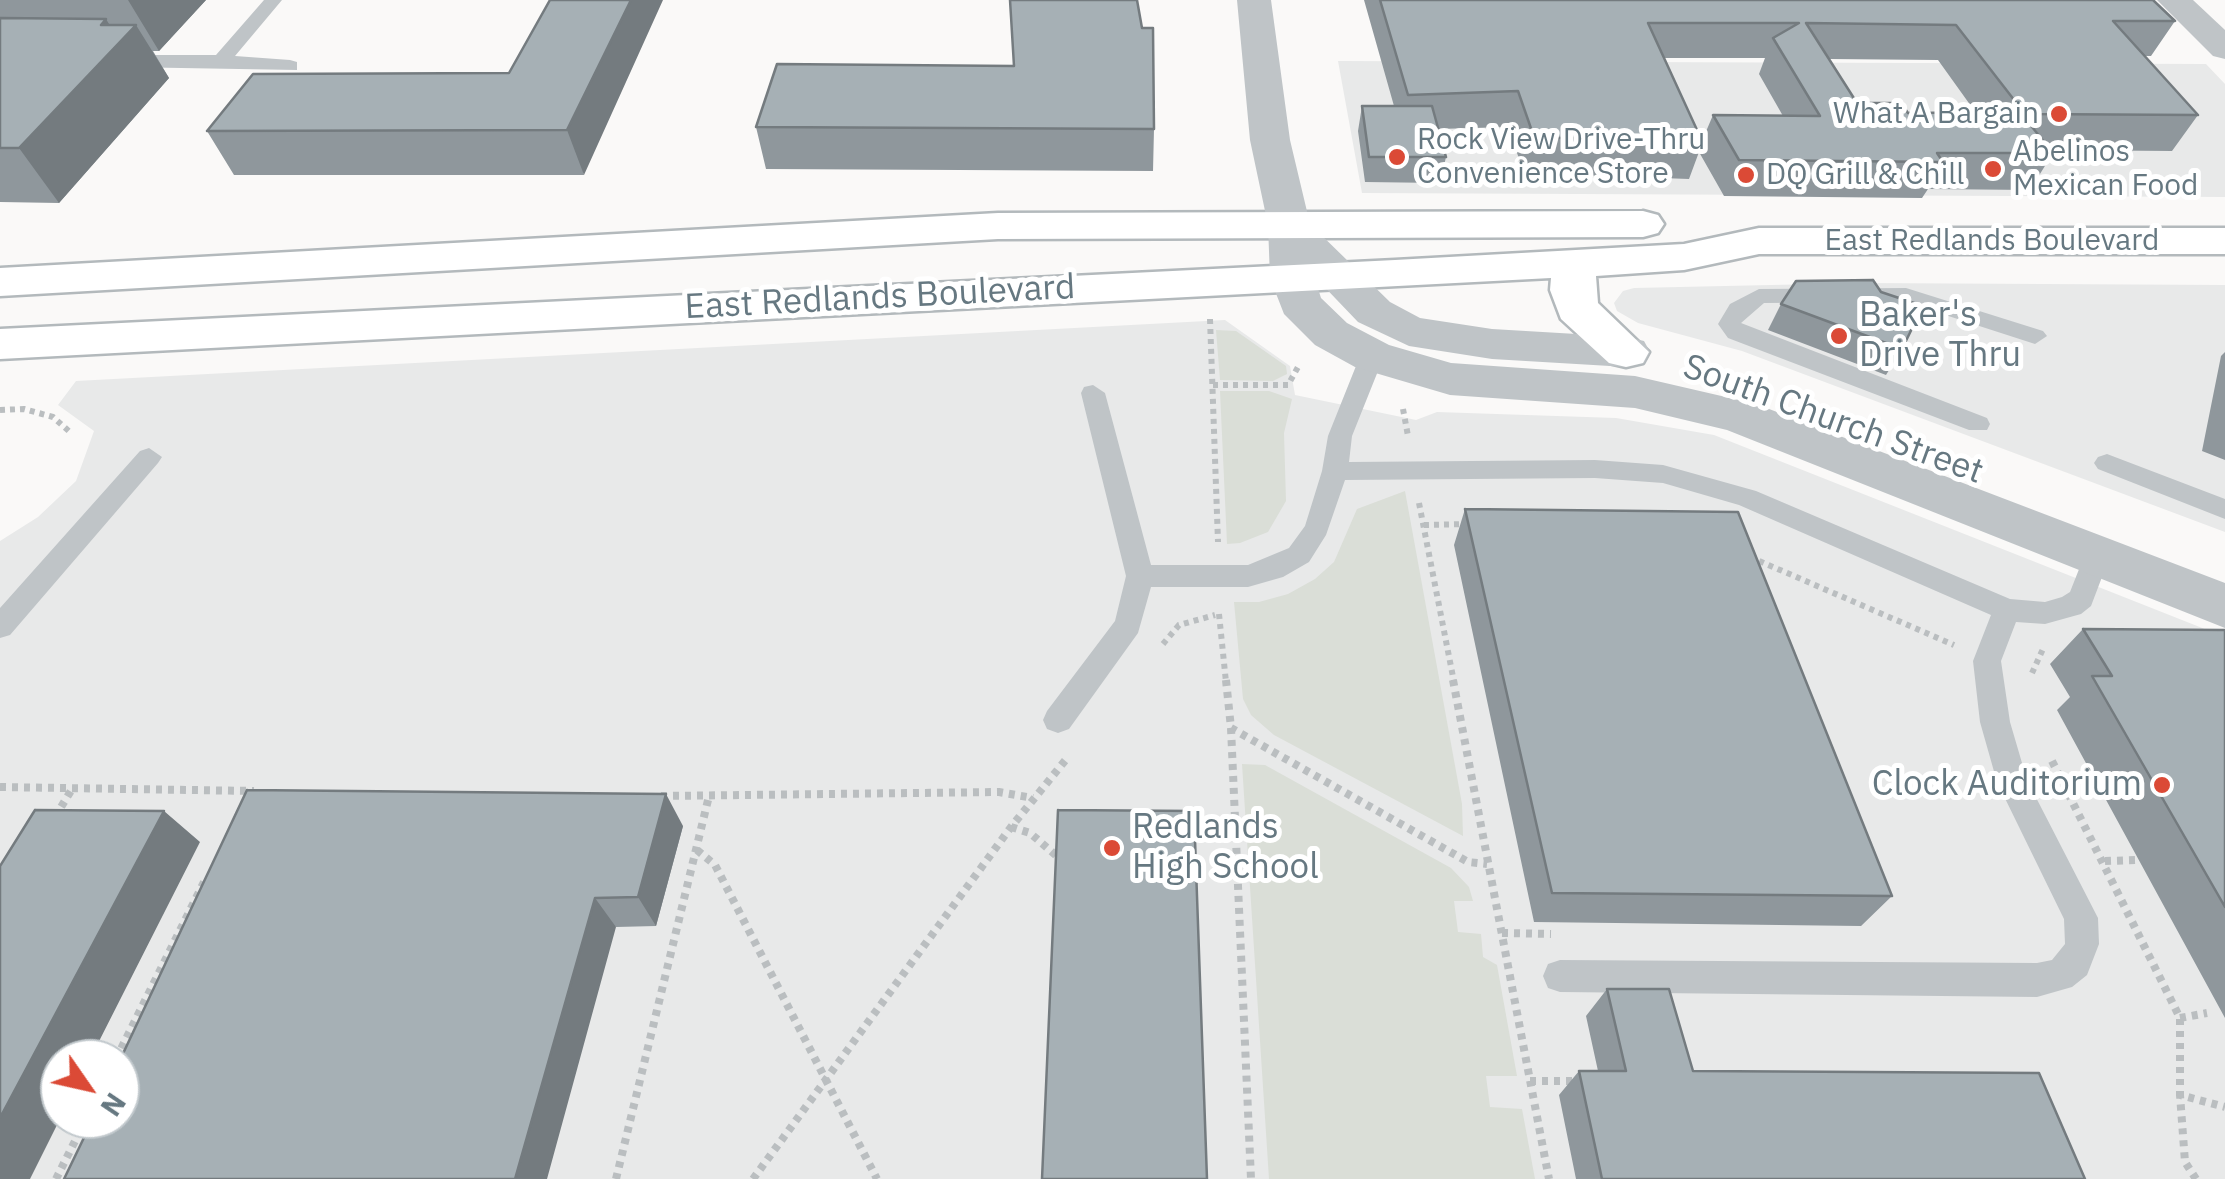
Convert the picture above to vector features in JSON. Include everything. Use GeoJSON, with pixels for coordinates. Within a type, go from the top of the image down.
{"type":"FeatureCollection","features":[{"type":"Feature","properties":{"kind":"main road","name":"East Redlands Boulevard"},"geometry":{"type":"LineString","coordinates":[[0,282],[998,226],[1682,224],[1759,241]]}},
{"type":"Feature","properties":{"kind":"main road","name":"East Redlands Boulevard"},"geometry":{"type":"LineString","coordinates":[[0,344],[196,338],[1684,256],[1759,241],[2225,242]]}},
{"type":"Feature","properties":{"kind":"main road"},"geometry":{"type":"LineString","coordinates":[[1575,262],[1572,290],[1577,309],[1626,352]]}},
{"type":"Feature","properties":{"kind":"street"},"geometry":{"type":"LineString","coordinates":[[1254,0],[1270,140],[1289,224],[1292,278]]}},
{"type":"Feature","properties":{"kind":"street"},"geometry":{"type":"LineString","coordinates":[[2174,0],[2225,48]]}},
{"type":"Feature","properties":{"kind":"street","name":"South Church Street"},"geometry":{"type":"LineString","coordinates":[[1289,224],[1374,312],[1409,331],[1492,344],[1626,352],[1697,366],[1770,390],[2225,567]]}},
{"type":"Feature","properties":{"kind":"street","name":"South Church Street"},"geometry":{"type":"LineString","coordinates":[[1292,278],[1300,304],[1313,322],[1372,356],[1450,379],[1620,390],[1706,406],[2225,606]]}},
{"type":"Feature","properties":{"kind":"lane"},"geometry":{"type":"LineString","coordinates":[[221,61],[272,0]]}},
{"type":"Feature","properties":{"kind":"lane"},"geometry":{"type":"LineString","coordinates":[[110,61],[221,61],[290,66]]}},
{"type":"Feature","properties":{"kind":"lane"},"geometry":{"type":"LineString","coordinates":[[1978,424],[1736,334],[1730,324],[1738,309],[1759,296],[1906,295],[2035,336]]}},
{"type":"Feature","properties":{"kind":"lane"},"geometry":{"type":"LineString","coordinates":[[1140,576],[1221,578],[1273,570],[1299,555],[1318,528],[1336,471],[1340,436],[1372,356]]}},
{"type":"Feature","properties":{"kind":"lane"},"geometry":{"type":"LineString","coordinates":[[1058,720],[1128,625],[1140,576],[1115,465],[1092,392]]}},
{"type":"Feature","properties":{"kind":"lane"},"geometry":{"type":"LineString","coordinates":[[0,626],[150,457]]}},
{"type":"Feature","properties":{"kind":"lane"},"geometry":{"type":"LineString","coordinates":[[2107,463],[2225,509]]}},
{"type":"Feature","properties":{"kind":"lane"},"geometry":{"type":"LineString","coordinates":[[1336,471],[1595,469],[1663,474],[1747,498],[2007,610],[2045,613],[2070,606],[2081,598],[2098,556]]}},
{"type":"Feature","properties":{"kind":"lane"},"geometry":{"type":"LineString","coordinates":[[1560,976],[2037,980],[2060,975],[2075,963],[2082,944],[2080,918],[2012,782],[1995,722],[1972,663],[2007,610]]}},
{"type":"Feature","properties":{"kind":"path"},"geometry":{"type":"LineString","coordinates":[[1209,308],[1221,578]]}},
{"type":"Feature","properties":{"kind":"path"},"geometry":{"type":"LineString","coordinates":[[1212,385],[1288,384],[1298,367]]}},
{"type":"Feature","properties":{"kind":"path"},"geometry":{"type":"LineString","coordinates":[[0,410],[24,409],[53,417],[71,433]]}},
{"type":"Feature","properties":{"kind":"path"},"geometry":{"type":"LineString","coordinates":[[1464,524],[1468,544]]}},
{"type":"Feature","properties":{"kind":"path"},"geometry":{"type":"LineString","coordinates":[[1483,524],[1424,525],[1549,1179]]}},
{"type":"Feature","properties":{"kind":"path"},"geometry":{"type":"LineString","coordinates":[[1732,549],[1956,646],[1972,663],[2030,680],[2040,651],[2050,643]]}},
{"type":"Feature","properties":{"kind":"path"},"geometry":{"type":"LineString","coordinates":[[1220,614],[1231,728],[1251,1179]]}},
{"type":"Feature","properties":{"kind":"path"},"geometry":{"type":"LineString","coordinates":[[1231,728],[1468,862],[1487,864]]}},
{"type":"Feature","properties":{"kind":"path"},"geometry":{"type":"LineString","coordinates":[[2049,756],[2180,1018],[2184,1162],[2196,1179]]}},
{"type":"Feature","properties":{"kind":"path"},"geometry":{"type":"LineString","coordinates":[[0,787],[269,791]]}},
{"type":"Feature","properties":{"kind":"path"},"geometry":{"type":"LineString","coordinates":[[45,833],[72,788]]}},
{"type":"Feature","properties":{"kind":"path"},"geometry":{"type":"LineString","coordinates":[[240,809],[249,791]]}},
{"type":"Feature","properties":{"kind":"path"},"geometry":{"type":"LineString","coordinates":[[649,796],[998,792],[1033,798]]}},
{"type":"Feature","properties":{"kind":"path"},"geometry":{"type":"LineString","coordinates":[[616,1179],[709,796]]}},
{"type":"Feature","properties":{"kind":"path"},"geometry":{"type":"LineString","coordinates":[[753,1179],[1011,827],[1030,833],[1064,866]]}},
{"type":"Feature","properties":{"kind":"path"},"geometry":{"type":"LineString","coordinates":[[697,850],[716,865],[877,1179]]}},
{"type":"Feature","properties":{"kind":"path"},"geometry":{"type":"LineString","coordinates":[[2105,862],[2139,860]]}},
{"type":"Feature","properties":{"kind":"path"},"geometry":{"type":"LineString","coordinates":[[126,1039],[214,862]]}},
{"type":"Feature","properties":{"kind":"path"},"geometry":{"type":"LineString","coordinates":[[1549,915],[1553,934]]}},
{"type":"Feature","properties":{"kind":"path"},"geometry":{"type":"LineString","coordinates":[[1502,933],[1572,934]]}},
{"type":"Feature","properties":{"kind":"path"},"geometry":{"type":"LineString","coordinates":[[2180,1018],[2207,1014]]}},
{"type":"Feature","properties":{"kind":"path"},"geometry":{"type":"LineString","coordinates":[[1529,1081],[1587,1081]]}},
{"type":"Feature","properties":{"kind":"path"},"geometry":{"type":"LineString","coordinates":[[2180,1094],[2225,1107]]}},
{"type":"Feature","properties":{"kind":"path"},"geometry":{"type":"LineString","coordinates":[[56,1179],[76,1139]]}},
{"type":"Feature","properties":{"kind":"shaded area"},"geometry":{"type":"Polygon","coordinates":[[[1338,61],[2206,64],[2225,84],[2225,197],[1362,193],[1338,61]]]}},
{"type":"Feature","properties":{"kind":"shaded area"},"geometry":{"type":"Polygon","coordinates":[[[1862,283],[2225,285],[2225,532],[1742,351],[1638,323],[1617,311],[1614,303],[1623,291],[1634,288],[1862,283]]]}},
{"type":"Feature","properties":{"kind":"shaded area","name":"Redlands High School"},"geometry":{"type":"Polygon","coordinates":[[[1225,320],[1290,366],[1295,395],[1416,420],[1437,412],[1616,418],[1714,435],[2225,637],[2225,1179],[0,1179],[0,541],[38,517],[76,481],[94,431],[58,405],[76,381],[1225,320]]]}},
{"type":"Feature","properties":{"kind":"shaded area"},"geometry":{"type":"Polygon","coordinates":[[[1216,330],[1236,331],[1286,366],[1287,374],[1273,381],[1220,380],[1216,330]]]}},
{"type":"Feature","properties":{"kind":"shaded area"},"geometry":{"type":"Polygon","coordinates":[[[1220,391],[1269,391],[1292,399],[1284,433],[1286,501],[1268,532],[1240,543],[1227,544],[1220,391]]]}},
{"type":"Feature","properties":{"kind":"shaded area"},"geometry":{"type":"Polygon","coordinates":[[[1405,491],[1462,804],[1463,836],[1274,735],[1251,715],[1243,699],[1234,602],[1259,602],[1288,594],[1315,579],[1334,562],[1357,509],[1405,491]]]}},
{"type":"Feature","properties":{"kind":"shaded area"},"geometry":{"type":"Polygon","coordinates":[[[1242,764],[1265,765],[1451,868],[1469,887],[1473,901],[1454,901],[1458,932],[1481,934],[1483,957],[1497,965],[1517,1076],[1486,1076],[1490,1107],[1522,1109],[1535,1179],[1269,1179],[1242,764]]]}},
{"type":"Feature","properties":{"kind":"building"},"geometry":{"type":"Polygon","coordinates":[[[550,0],[631,0],[567,130],[207,131],[253,74],[509,73],[550,0]]]}},
{"type":"Feature","properties":{"kind":"building"},"geometry":{"type":"Polygon","coordinates":[[[1010,0],[1137,0],[1142,28],[1153,28],[1154,129],[756,127],[777,64],[1014,66],[1010,0]]]}},
{"type":"Feature","properties":{"kind":"building"},"geometry":{"type":"Polygon","coordinates":[[[1380,0],[2153,0],[2175,21],[2113,21],[2198,115],[2025,114],[1956,25],[1806,23],[1857,103],[1901,103],[1908,113],[2020,112],[2053,153],[1937,153],[1943,162],[1739,160],[1713,115],[1820,116],[1773,38],[1799,23],[1648,23],[1703,143],[1534,137],[1518,91],[1408,95],[1380,0]]]}},
{"type":"Feature","properties":{"kind":"building"},"geometry":{"type":"Polygon","coordinates":[[[0,18],[106,19],[101,25],[136,25],[19,148],[0,148],[0,18]]]}},
{"type":"Feature","properties":{"kind":"building"},"geometry":{"type":"Polygon","coordinates":[[[1362,106],[1432,106],[1446,157],[1369,157],[1362,106]]]}},
{"type":"Feature","properties":{"kind":"building"},"geometry":{"type":"Polygon","coordinates":[[[1873,280],[1881,292],[1923,306],[1902,349],[1781,304],[1796,281],[1873,280]]]}},
{"type":"Feature","properties":{"kind":"building"},"geometry":{"type":"Polygon","coordinates":[[[1465,509],[1738,512],[1892,896],[1552,893],[1465,509]]]}},
{"type":"Feature","properties":{"kind":"building"},"geometry":{"type":"Polygon","coordinates":[[[2083,629],[2225,630],[2225,907],[2092,676],[2112,676],[2083,629]]]}},
{"type":"Feature","properties":{"kind":"building"},"geometry":{"type":"Polygon","coordinates":[[[247,790],[666,794],[638,897],[595,898],[515,1179],[64,1179],[83,1139],[140,1139],[140,1039],[130,1039],[247,790]]]}},
{"type":"Feature","properties":{"kind":"building"},"geometry":{"type":"Polygon","coordinates":[[[35,810],[164,811],[0,1118],[0,866],[35,810]]]}},
{"type":"Feature","properties":{"kind":"building"},"geometry":{"type":"Polygon","coordinates":[[[1058,810],[1194,811],[1207,1179],[1042,1179],[1058,810]]]}},
{"type":"Feature","properties":{"kind":"building"},"geometry":{"type":"Polygon","coordinates":[[[1607,989],[1669,989],[1693,1071],[2039,1073],[2085,1179],[1602,1179],[1579,1071],[1626,1071],[1607,989]]]}},
{"type":"Feature","properties":{"kind":"place","name":"What A Bargain"},"geometry":{"type":"Point","coordinates":[2059,114]}},
{"type":"Feature","properties":{"kind":"place","name":"Rock View Drive-Thru Convenience Store"},"geometry":{"type":"Point","coordinates":[1397,157]}},
{"type":"Feature","properties":{"kind":"place","name":"Abelinos Mexican Food"},"geometry":{"type":"Point","coordinates":[1993,169]}},
{"type":"Feature","properties":{"kind":"place","name":"DQ Grill & Chill"},"geometry":{"type":"Point","coordinates":[1746,175]}},
{"type":"Feature","properties":{"kind":"place","name":"Baker's Drive Thru"},"geometry":{"type":"Point","coordinates":[1839,336]}},
{"type":"Feature","properties":{"kind":"place","name":"Clock Auditorium"},"geometry":{"type":"Point","coordinates":[2162,785]}},
{"type":"Feature","properties":{"kind":"place","name":"Redlands High School"},"geometry":{"type":"Point","coordinates":[1112,848]}}]}
